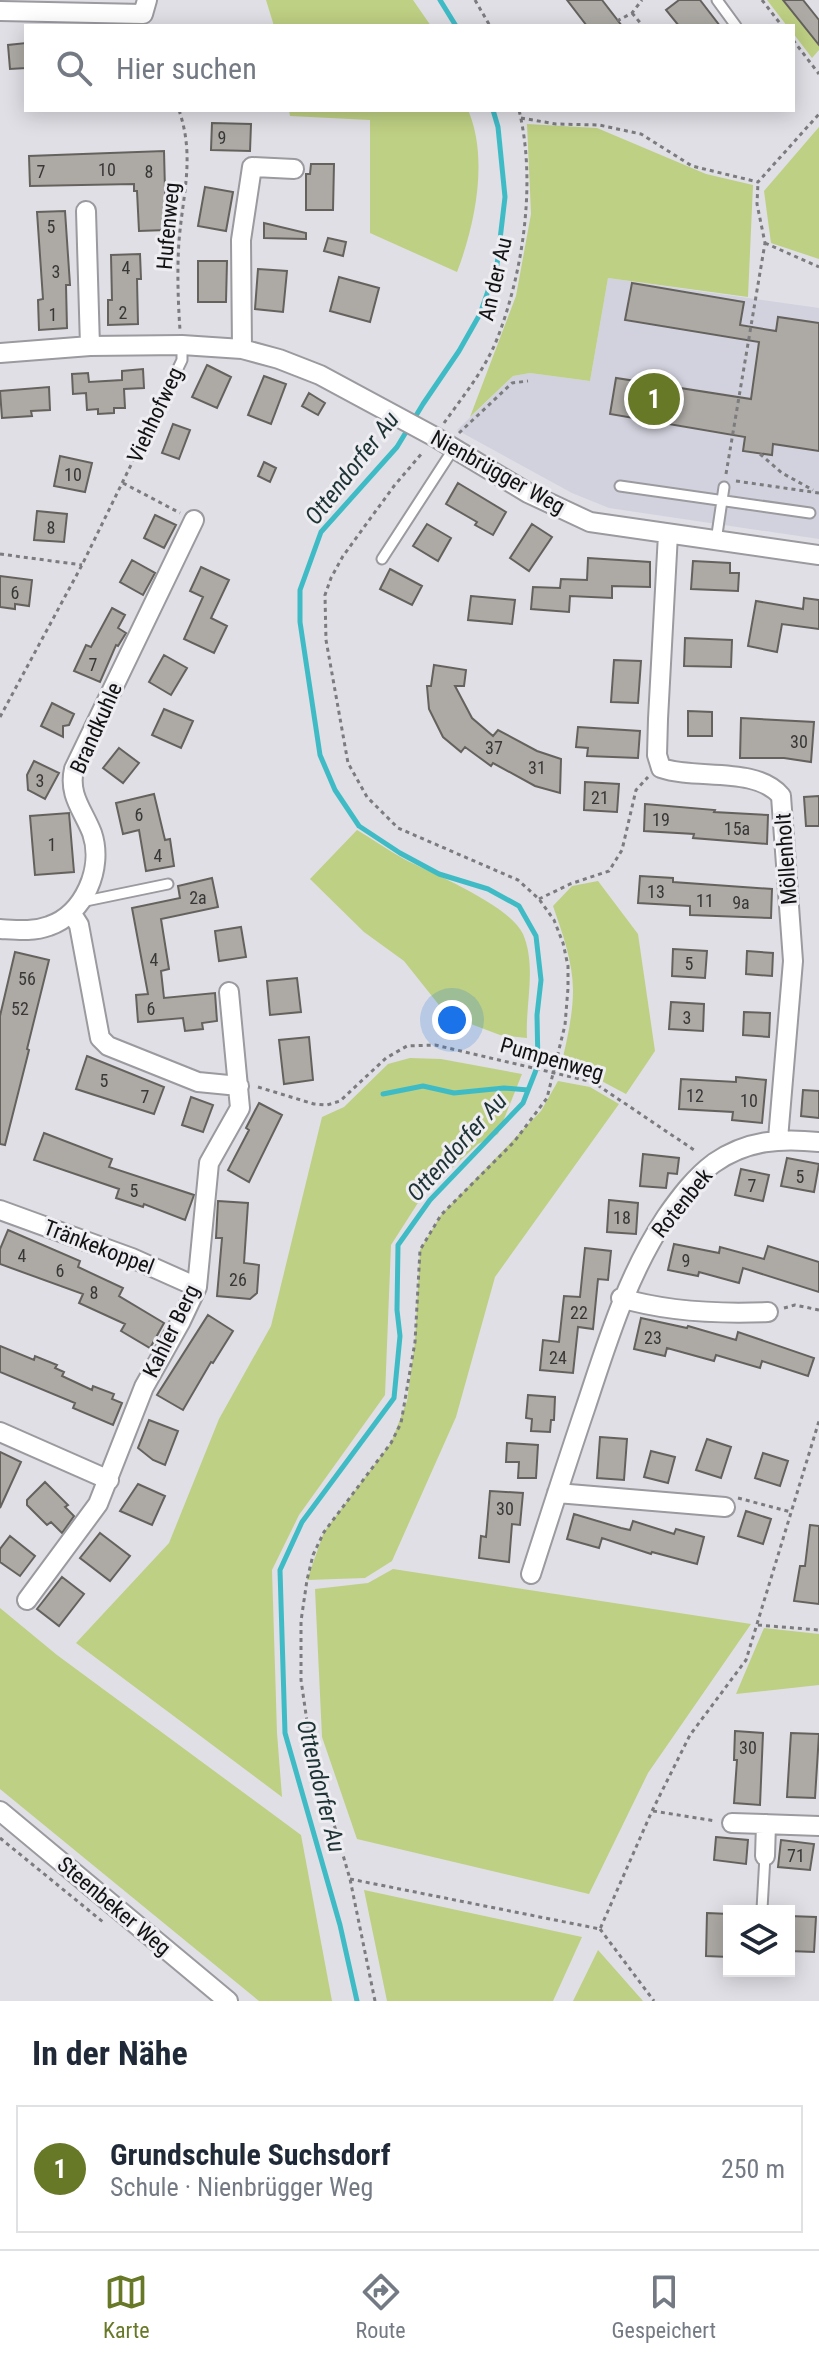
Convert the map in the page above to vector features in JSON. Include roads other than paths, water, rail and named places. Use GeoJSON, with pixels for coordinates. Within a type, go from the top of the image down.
{"type":"FeatureCollection","features":[{"type":"Feature","properties":{"kind":"street"},"geometry":{"type":"LineString","coordinates":[[0,11],[146,13]]}},
{"type":"Feature","properties":{"kind":"street"},"geometry":{"type":"LineString","coordinates":[[242,349],[241,240],[252,167],[294,169]]}},
{"type":"Feature","properties":{"kind":"street"},"geometry":{"type":"LineString","coordinates":[[86,211],[90,346]]}},
{"type":"Feature","properties":{"kind":"street","name":"Nienbrügger Weg"},"geometry":{"type":"LineString","coordinates":[[0,353],[90,346],[182,345],[242,349],[320,375],[446,443],[528,493],[590,522],[819,555]]}},
{"type":"Feature","properties":{"kind":"street","name":"Brandkuhle"},"geometry":{"type":"LineString","coordinates":[[76,908],[91,882],[95,846],[72,790],[74,769],[194,520]]}},
{"type":"Feature","properties":{"kind":"street","name":"Möllenholt"},"geometry":{"type":"LineString","coordinates":[[668,534],[658,719],[657,755],[661,768],[673,772],[748,778],[772,785],[781,796],[793,961],[778,1139]]}},
{"type":"Feature","properties":{"kind":"street"},"geometry":{"type":"LineString","coordinates":[[0,929],[25,931],[50,926],[76,908],[100,1038],[108,1046],[198,1082],[239,1086]]}},
{"type":"Feature","properties":{"kind":"street","name":"Kahler Berg"},"geometry":{"type":"LineString","coordinates":[[27,1600],[98,1504],[144,1387],[197,1287],[209,1163],[240,1108],[229,992]]}},
{"type":"Feature","properties":{"kind":"street","name":"Rotenbek"},"geometry":{"type":"LineString","coordinates":[[531,1574],[621,1298],[645,1249],[678,1199],[714,1163],[737,1149],[778,1139],[819,1142]]}},
{"type":"Feature","properties":{"kind":"street","name":"Tränkekoppel"},"geometry":{"type":"LineString","coordinates":[[0,1210],[132,1258],[197,1287]]}},
{"type":"Feature","properties":{"kind":"street"},"geometry":{"type":"LineString","coordinates":[[621,1298],[647,1305],[737,1313],[768,1312]]}},
{"type":"Feature","properties":{"kind":"street"},"geometry":{"type":"LineString","coordinates":[[0,1432],[109,1480]]}},
{"type":"Feature","properties":{"kind":"street"},"geometry":{"type":"LineString","coordinates":[[557,1493],[725,1507]]}},
{"type":"Feature","properties":{"kind":"street","name":"Steenbeker Weg"},"geometry":{"type":"LineString","coordinates":[[0,1811],[228,2001]]}},
{"type":"Feature","properties":{"kind":"street"},"geometry":{"type":"LineString","coordinates":[[732,1823],[819,1826]]}},
{"type":"Feature","properties":{"kind":"street"},"geometry":{"type":"LineString","coordinates":[[765,1856],[766,1824]]}},
{"type":"Feature","properties":{"kind":"lane"},"geometry":{"type":"LineString","coordinates":[[717,0],[735,24]]}},
{"type":"Feature","properties":{"kind":"lane","name":"Viehhofweg"},"geometry":{"type":"LineString","coordinates":[[156,414],[182,360],[182,345]]}},
{"type":"Feature","properties":{"kind":"lane"},"geometry":{"type":"LineString","coordinates":[[382,559],[446,443]]}},
{"type":"Feature","properties":{"kind":"lane"},"geometry":{"type":"LineString","coordinates":[[620,486],[810,513]]}},
{"type":"Feature","properties":{"kind":"lane"},"geometry":{"type":"LineString","coordinates":[[716,541],[724,487]]}},
{"type":"Feature","properties":{"kind":"lane"},"geometry":{"type":"LineString","coordinates":[[76,908],[168,884]]}},
{"type":"Feature","properties":{"kind":"lane"},"geometry":{"type":"LineString","coordinates":[[762,1905],[765,1856]]}},
{"type":"Feature","properties":{"kind":"waterway","name":"Ottendorfer Au"},"geometry":{"type":"LineString","coordinates":[[440,0],[455,24]]}},
{"type":"Feature","properties":{"kind":"waterway","name":"Ottendorfer Au"},"geometry":{"type":"LineString","coordinates":[[357,2001],[340,1925],[285,1733],[280,1570],[302,1522],[394,1398],[400,1336],[397,1310],[398,1245],[430,1200],[523,1103],[538,1065],[537,1015],[541,980],[536,936],[519,906],[488,889],[439,874],[400,853],[359,826],[335,790],[320,755],[300,622],[300,590],[321,532],[397,447],[480,314],[497,265],[505,197],[494,112]]}},
{"type":"Feature","properties":{"kind":"waterway"},"geometry":{"type":"LineString","coordinates":[[383,1094],[423,1086],[454,1093],[504,1088],[528,1090]]}},
{"type":"Feature","properties":{"kind":"place","name":"Grundschule Suchsdorf"},"geometry":{"type":"Point","coordinates":[654,399]}}]}
